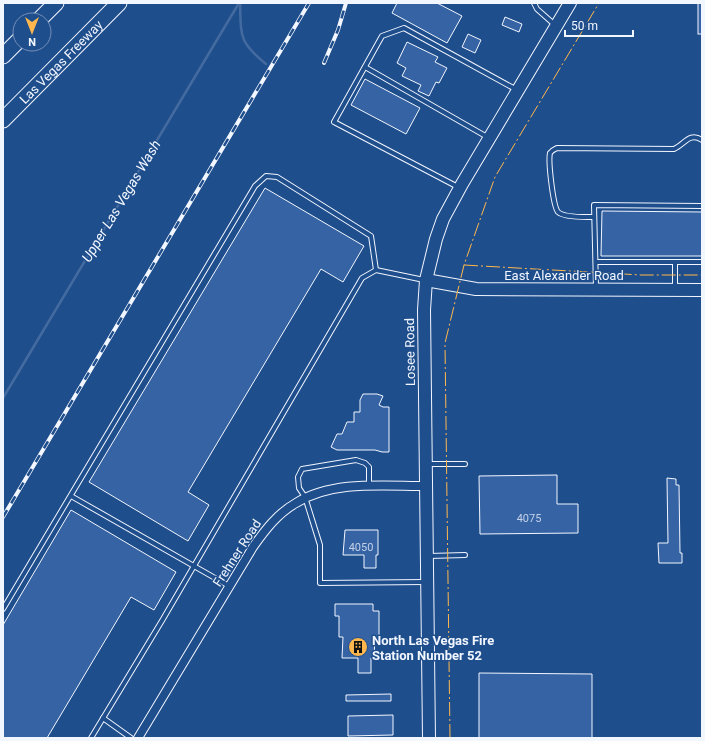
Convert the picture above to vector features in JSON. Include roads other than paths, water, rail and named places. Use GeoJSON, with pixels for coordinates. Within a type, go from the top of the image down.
{"type":"FeatureCollection","features":[{"type":"Feature","properties":{"kind":"highway"},"geometry":{"type":"LineString","coordinates":[[47,12],[56,3]]}},
{"type":"Feature","properties":{"kind":"highway","name":"Las Vegas Freeway"},"geometry":{"type":"LineString","coordinates":[[3,120],[119,3]]}},
{"type":"Feature","properties":{"kind":"highway"},"geometry":{"type":"LineString","coordinates":[[3,56],[12,47]]}},
{"type":"Feature","properties":{"kind":"main road","name":"Losee Road"},"geometry":{"type":"LineString","coordinates":[[430,738],[424,310],[426,280],[436,238],[443,219],[489,138],[570,3]]}},
{"type":"Feature","properties":{"kind":"main road","name":"East Alexander Road"},"geometry":{"type":"LineString","coordinates":[[426,280],[476,289],[702,290]]}},
{"type":"Feature","properties":{"kind":"street","name":"Frehner Road"},"geometry":{"type":"LineString","coordinates":[[138,738],[253,547],[265,530],[285,511],[305,498],[330,489],[369,486],[426,486]]}},
{"type":"Feature","properties":{"kind":"lane"},"geometry":{"type":"LineString","coordinates":[[534,3],[537,9],[556,26]]}},
{"type":"Feature","properties":{"kind":"lane"},"geometry":{"type":"LineString","coordinates":[[460,188],[334,122],[382,36],[404,28],[518,91]]}},
{"type":"Feature","properties":{"kind":"lane"},"geometry":{"type":"LineString","coordinates":[[365,67],[489,138]]}},
{"type":"Feature","properties":{"kind":"lane"},"geometry":{"type":"LineString","coordinates":[[594,218],[566,216],[559,213],[554,206],[550,154],[553,150],[557,148],[674,149],[688,138],[693,137],[702,140]]}},
{"type":"Feature","properties":{"kind":"lane"},"geometry":{"type":"LineString","coordinates":[[3,609],[255,186],[266,176],[277,176],[371,236],[376,270]]}},
{"type":"Feature","properties":{"kind":"lane"},"geometry":{"type":"LineString","coordinates":[[596,290],[594,205],[702,206]]}},
{"type":"Feature","properties":{"kind":"lane"},"geometry":{"type":"LineString","coordinates":[[596,262],[702,262]]}},
{"type":"Feature","properties":{"kind":"lane"},"geometry":{"type":"LineString","coordinates":[[675,262],[675,290]]}},
{"type":"Feature","properties":{"kind":"lane"},"geometry":{"type":"LineString","coordinates":[[91,738],[362,278],[376,270],[426,280]]}},
{"type":"Feature","properties":{"kind":"lane"},"geometry":{"type":"LineString","coordinates":[[369,486],[369,467],[365,463],[356,460],[302,469],[298,477],[299,488],[305,498],[320,545],[320,583],[427,582]]}},
{"type":"Feature","properties":{"kind":"lane"},"geometry":{"type":"LineString","coordinates":[[426,464],[465,464]]}},
{"type":"Feature","properties":{"kind":"lane"},"geometry":{"type":"LineString","coordinates":[[71,496],[193,567],[229,586]]}},
{"type":"Feature","properties":{"kind":"lane"},"geometry":{"type":"LineString","coordinates":[[427,556],[465,555]]}},
{"type":"Feature","properties":{"kind":"lane"},"geometry":{"type":"LineString","coordinates":[[102,718],[131,738]]}},
{"type":"Feature","properties":{"kind":"waterway","name":"Upper Las Vegas Wash"},"geometry":{"type":"LineString","coordinates":[[3,398],[239,3]]}},
{"type":"Feature","properties":{"kind":"waterway"},"geometry":{"type":"LineString","coordinates":[[240,3],[243,38],[251,50],[266,64]]}},
{"type":"Feature","properties":{"kind":"railway"},"geometry":{"type":"LineString","coordinates":[[3,517],[309,3]]}},
{"type":"Feature","properties":{"kind":"railway"},"geometry":{"type":"LineString","coordinates":[[324,63],[338,30],[346,3]]}},
{"type":"Feature","properties":{"kind":"place","name":"North Las Vegas Fire Station Number 52"},"geometry":{"type":"Point","coordinates":[358,647]}}]}
